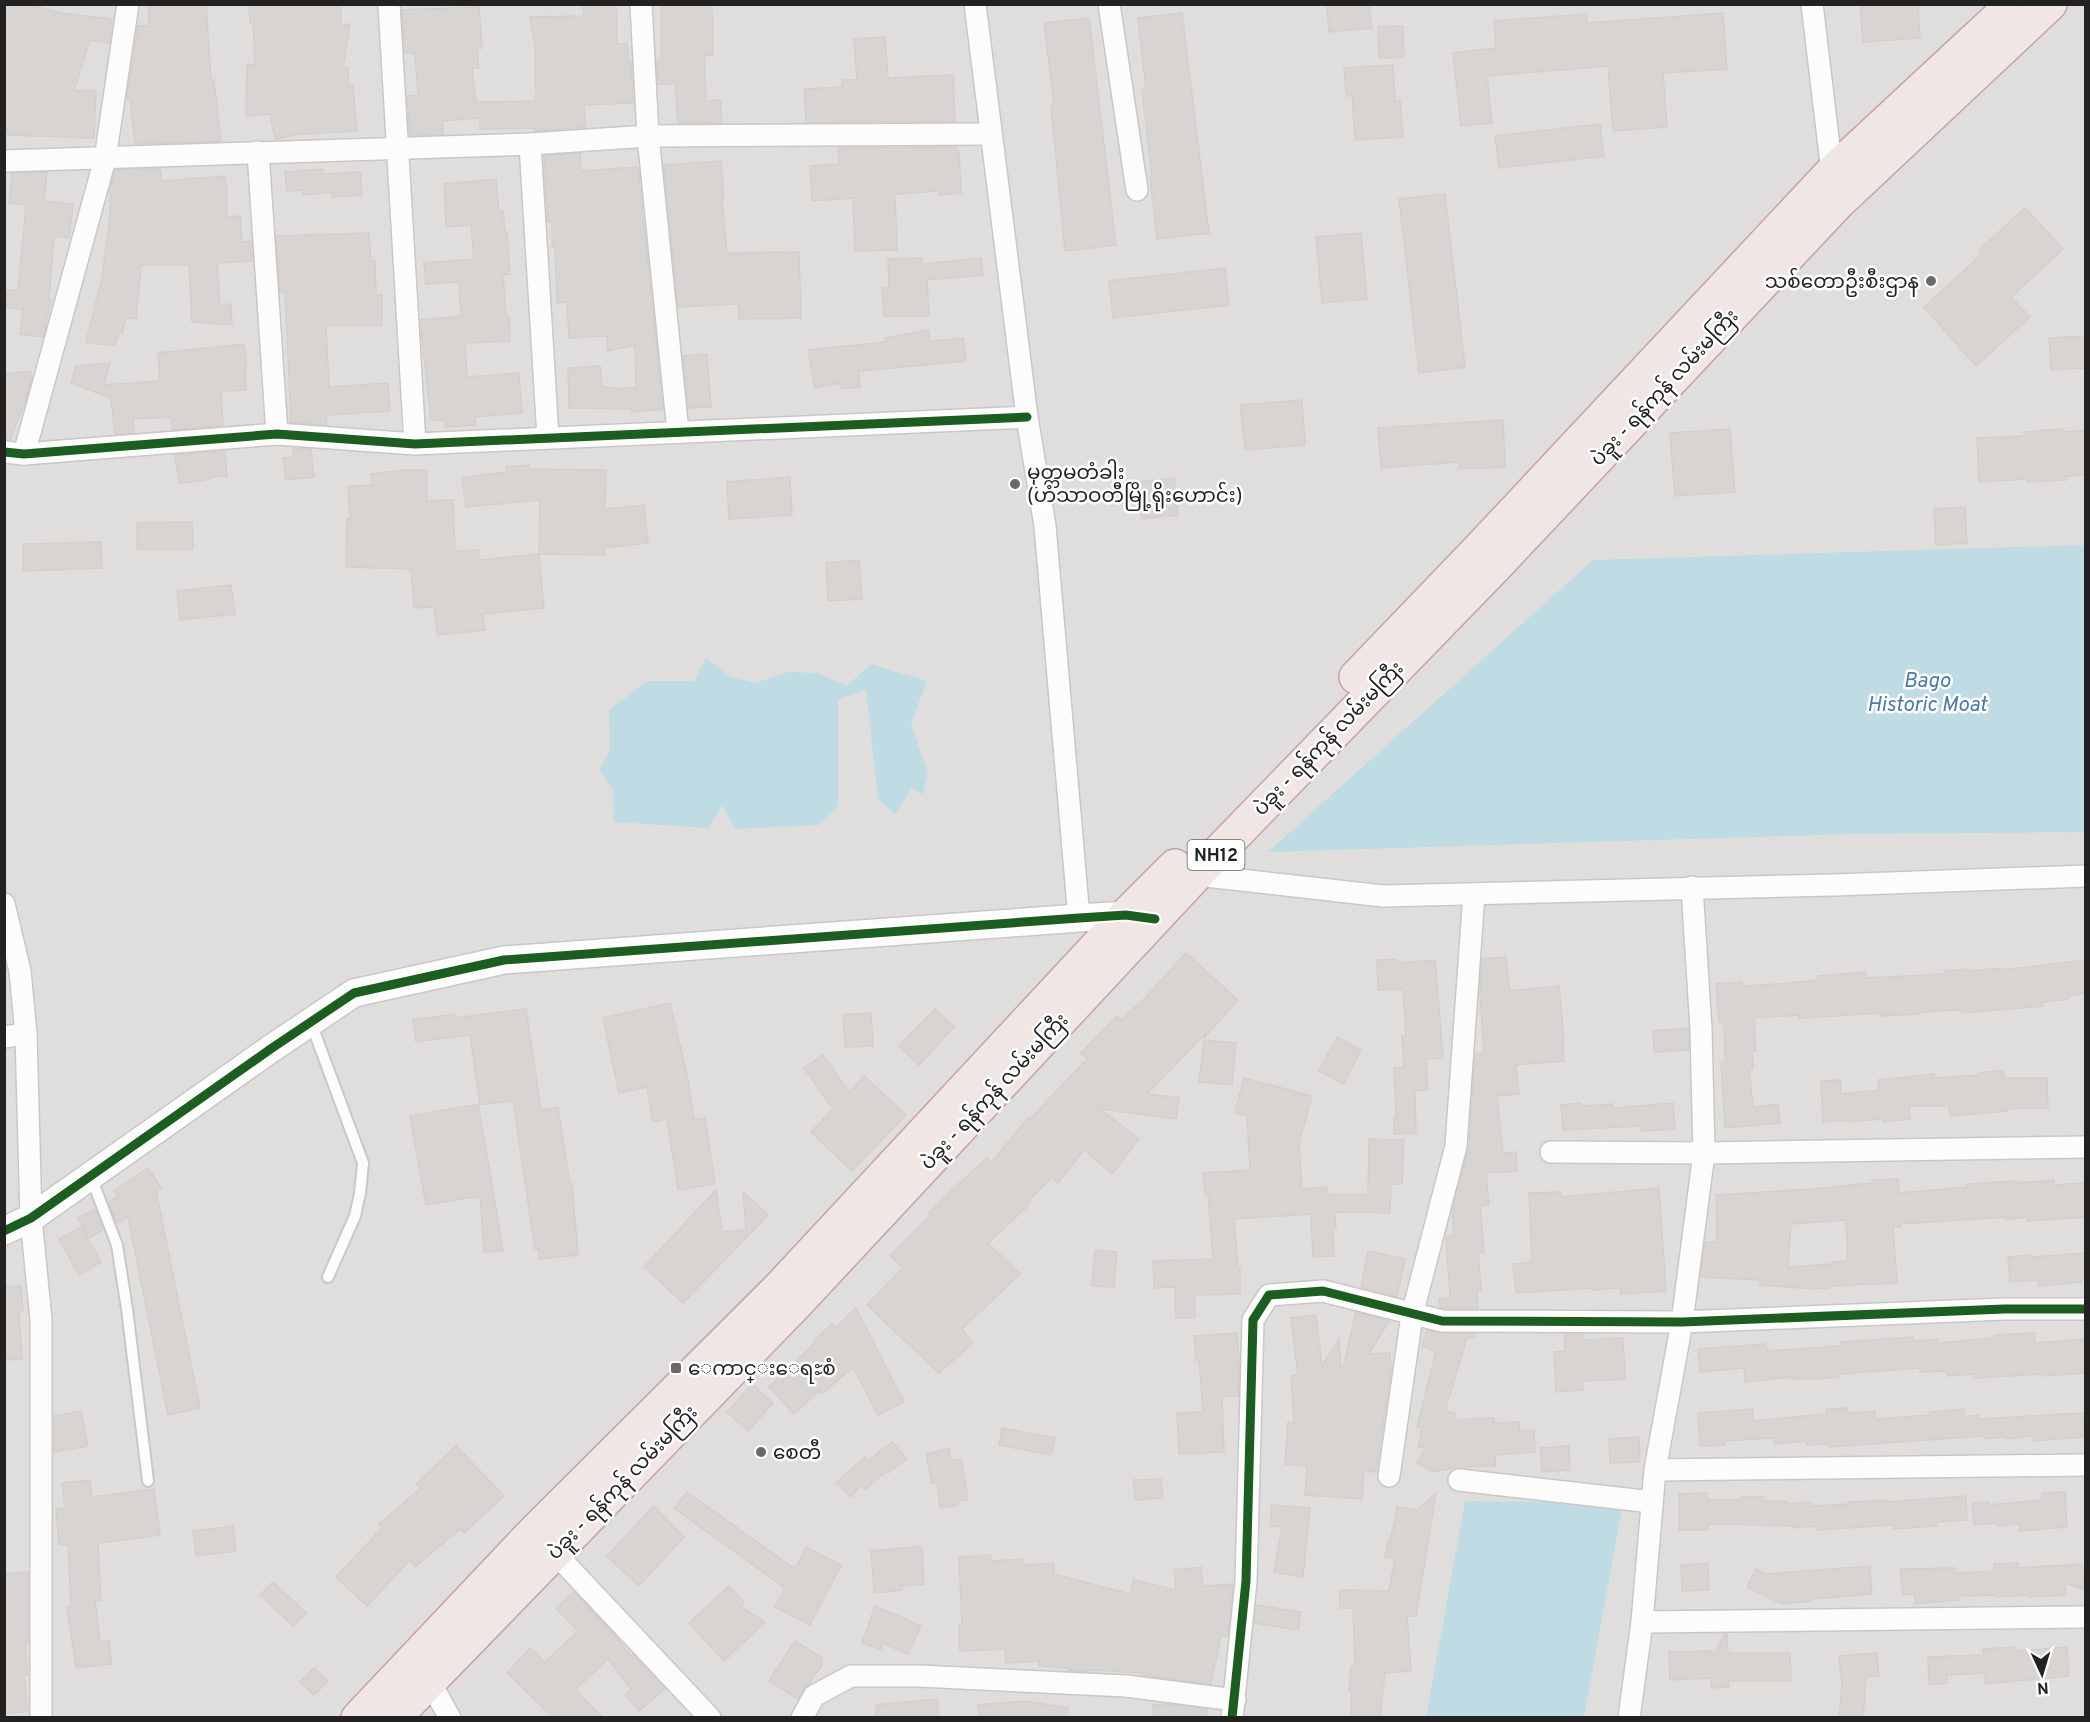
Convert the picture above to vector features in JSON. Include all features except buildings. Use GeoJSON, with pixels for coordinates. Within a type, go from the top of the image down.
{"type":"FeatureCollection","features":[{"type":"Feature","properties":{"kind":"highway","name":"ပဲခူး - ရန်ကုန် လမ်းမကြီး"},"geometry":{"type":"LineString","coordinates":[[358,1718],[532,1534],[779,1288],[1182,874],[1479,549],[2013,4]]}},
{"type":"Feature","properties":{"kind":"highway","name":"ပဲခူး - ရန်ကုန် လမ်းမကြီး"},"geometry":{"type":"LineString","coordinates":[[1835,188],[2050,4]]}},
{"type":"Feature","properties":{"kind":"highway","name":"ပဲခူး - ရန်ကုန် လမ်းမကြီး"},"geometry":{"type":"LineString","coordinates":[[394,1718],[796,1304],[1140,917]]}},
{"type":"Feature","properties":{"kind":"street"},"geometry":{"type":"LineString","coordinates":[[128,4],[105,159],[14,453],[277,434],[415,444],[1027,417]]}},
{"type":"Feature","properties":{"kind":"street"},"geometry":{"type":"LineString","coordinates":[[389,4],[415,444]]}},
{"type":"Feature","properties":{"kind":"street"},"geometry":{"type":"LineString","coordinates":[[641,4],[648,136],[678,432]]}},
{"type":"Feature","properties":{"kind":"street"},"geometry":{"type":"LineString","coordinates":[[975,4],[1027,417],[1045,526],[1079,918]]}},
{"type":"Feature","properties":{"kind":"street"},"geometry":{"type":"LineString","coordinates":[[1109,4],[1137,190]]}},
{"type":"Feature","properties":{"kind":"street"},"geometry":{"type":"LineString","coordinates":[[1812,4],[1835,188]]}},
{"type":"Feature","properties":{"kind":"street"},"geometry":{"type":"LineString","coordinates":[[4,161],[530,144],[648,136],[991,134]]}},
{"type":"Feature","properties":{"kind":"street"},"geometry":{"type":"LineString","coordinates":[[530,144],[548,437]]}},
{"type":"Feature","properties":{"kind":"street"},"geometry":{"type":"LineString","coordinates":[[258,152],[277,434]]}},
{"type":"Feature","properties":{"kind":"street"},"geometry":{"type":"LineString","coordinates":[[1182,874],[1383,896],[1834,885],[2085,876]]}},
{"type":"Feature","properties":{"kind":"street"},"geometry":{"type":"LineString","coordinates":[[1629,1718],[1642,1622],[1655,1470],[1682,1322],[1704,1153],[1701,1029],[1692,887]]}},
{"type":"Feature","properties":{"kind":"street"},"geometry":{"type":"LineString","coordinates":[[1389,1476],[1412,1315],[1456,1146],[1474,894]]}},
{"type":"Feature","properties":{"kind":"street"},"geometry":{"type":"LineString","coordinates":[[4,904],[20,970],[26,1034],[31,1218],[41,1320],[41,1718]]}},
{"type":"Feature","properties":{"kind":"street"},"geometry":{"type":"LineString","coordinates":[[4,1231],[31,1218],[354,993],[504,960],[1079,918],[1140,917]]}},
{"type":"Feature","properties":{"kind":"street"},"geometry":{"type":"LineString","coordinates":[[4,1037],[26,1034]]}},
{"type":"Feature","properties":{"kind":"street"},"geometry":{"type":"LineString","coordinates":[[1551,1152],[1704,1153],[2085,1147]]}},
{"type":"Feature","properties":{"kind":"street"},"geometry":{"type":"LineString","coordinates":[[802,1718],[814,1696],[850,1676],[919,1676],[1126,1686],[1234,1709],[1246,1581],[1253,1320],[1269,1295],[1323,1291],[1442,1321],[1682,1322],[2004,1309],[2085,1309]]}},
{"type":"Feature","properties":{"kind":"street"},"geometry":{"type":"LineString","coordinates":[[1655,1470],[2085,1465]]}},
{"type":"Feature","properties":{"kind":"street"},"geometry":{"type":"LineString","coordinates":[[1459,1480],[1652,1502]]}},
{"type":"Feature","properties":{"kind":"street"},"geometry":{"type":"LineString","coordinates":[[554,1552],[710,1718]]}},
{"type":"Feature","properties":{"kind":"street"},"geometry":{"type":"LineString","coordinates":[[1642,1622],[2085,1617]]}},
{"type":"Feature","properties":{"kind":"street"},"geometry":{"type":"LineString","coordinates":[[429,1680],[450,1718]]}},
{"type":"Feature","properties":{"kind":"lane"},"geometry":{"type":"LineString","coordinates":[[311,1022],[363,1163],[355,1216],[328,1277]]}},
{"type":"Feature","properties":{"kind":"lane"},"geometry":{"type":"LineString","coordinates":[[91,1176],[117,1245],[148,1481]]}},
{"type":"Feature","properties":{"kind":"shaded area"},"geometry":{"type":"Polygon","coordinates":[[[5,5],[2085,5],[2085,1717],[5,1717],[5,5]]]}},
{"type":"Feature","properties":{"kind":"water","name":"Bago Historic Moat"},"geometry":{"type":"Polygon","coordinates":[[[2085,545],[2085,832],[1849,834],[1268,852],[1593,560],[2085,545]]]}},
{"type":"Feature","properties":{"kind":"water"},"geometry":{"type":"Polygon","coordinates":[[[706,658],[730,677],[755,683],[788,672],[818,673],[847,686],[871,664],[927,681],[911,723],[928,773],[923,794],[912,788],[895,814],[878,799],[866,689],[838,700],[838,806],[819,825],[735,829],[722,805],[709,828],[614,822],[613,789],[599,770],[610,750],[609,710],[647,681],[694,681],[706,658]]]}},
{"type":"Feature","properties":{"kind":"water"},"geometry":{"type":"Polygon","coordinates":[[[1465,1501],[1623,1503],[1584,1717],[1426,1718],[1465,1501]]]}},
{"type":"Feature","properties":{"kind":"cycle path"},"geometry":{"type":"LineString","coordinates":[[4,452],[24,454],[277,434],[415,444],[1027,417]]}},
{"type":"Feature","properties":{"kind":"cycle path"},"geometry":{"type":"LineString","coordinates":[[4,1231],[31,1218],[354,993],[504,960],[1126,915],[1155,919]]}},
{"type":"Feature","properties":{"kind":"cycle path"},"geometry":{"type":"LineString","coordinates":[[1232,1718],[1246,1581],[1253,1320],[1269,1295],[1323,1291],[1442,1321],[1682,1322],[2004,1309],[2086,1309]]}},
{"type":"Feature","properties":{"kind":"place","name":"သစ်တောဦးစီးဌာန"},"geometry":{"type":"Point","coordinates":[1931,281]}},
{"type":"Feature","properties":{"kind":"place","name":"မုတ္တမတံခါး (ဟံသာဝတီမြို့ရိုးဟောင်း)"},"geometry":{"type":"Point","coordinates":[1015,484]}},
{"type":"Feature","properties":{"kind":"place","name":"ေကာင္းေရႊစံ"},"geometry":{"type":"Point","coordinates":[676,1368]}},
{"type":"Feature","properties":{"kind":"place","name":"စေတီ"},"geometry":{"type":"Point","coordinates":[761,1452]}}]}
